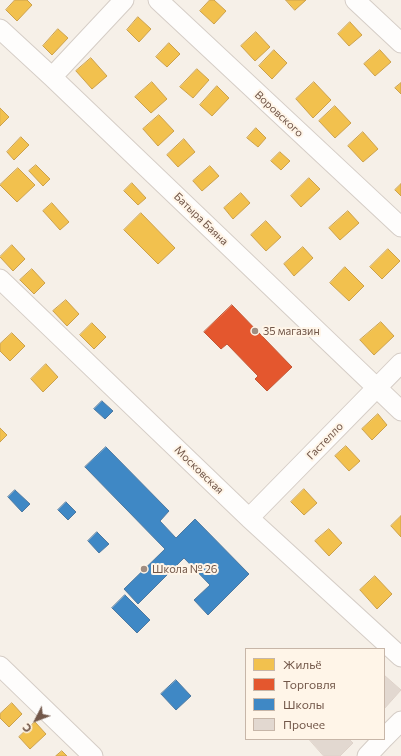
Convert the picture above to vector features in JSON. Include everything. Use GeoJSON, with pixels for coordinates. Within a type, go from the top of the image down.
{"type":"FeatureCollection","features":[{"type":"Feature","properties":{"kind":"street"},"geometry":{"type":"LineString","coordinates":[[52,77],[124,0]]}},
{"type":"Feature","properties":{"kind":"street","name":"Воровского"},"geometry":{"type":"LineString","coordinates":[[158,0],[401,227]]}},
{"type":"Feature","properties":{"kind":"street"},"geometry":{"type":"LineString","coordinates":[[356,0],[401,44]]}},
{"type":"Feature","properties":{"kind":"street","name":"Батыра Баяна"},"geometry":{"type":"LineString","coordinates":[[0,29],[401,411]]}},
{"type":"Feature","properties":{"kind":"street","name":"Московская"},"geometry":{"type":"LineString","coordinates":[[0,279],[249,518],[401,657]]}},
{"type":"Feature","properties":{"kind":"street","name":"Гастелло"},"geometry":{"type":"LineString","coordinates":[[249,518],[401,363]]}},
{"type":"Feature","properties":{"kind":"street"},"geometry":{"type":"LineString","coordinates":[[0,666],[93,756]]}},
{"type":"Feature","properties":{"kind":"street"},"geometry":{"type":"LineString","coordinates":[[385,738],[401,721]]}},
{"type":"Feature","properties":{"kind":"street"},"geometry":{"type":"LineString","coordinates":[[367,756],[383,740]]}},
{"type":"Feature","properties":{"kind":"building: Жильё"},"geometry":{"type":"Polygon","coordinates":[[[15,0],[27,0],[32,5],[17,21],[6,10],[15,0]]]}},
{"type":"Feature","properties":{"kind":"building: Жильё"},"geometry":{"type":"Polygon","coordinates":[[[210,0],[214,0],[226,11],[214,24],[200,11],[210,0]]]}},
{"type":"Feature","properties":{"kind":"building: Жильё"},"geometry":{"type":"Polygon","coordinates":[[[286,0],[306,0],[295,10],[286,0]]]}},
{"type":"Feature","properties":{"kind":"building: Жильё"},"geometry":{"type":"Polygon","coordinates":[[[138,17],[151,29],[139,42],[127,30],[138,17]]]}},
{"type":"Feature","properties":{"kind":"building: Жильё"},"geometry":{"type":"Polygon","coordinates":[[[350,22],[362,35],[349,46],[338,34],[350,22]]]}},
{"type":"Feature","properties":{"kind":"building: Жильё"},"geometry":{"type":"Polygon","coordinates":[[[58,29],[68,38],[52,55],[43,46],[58,29]]]}},
{"type":"Feature","properties":{"kind":"building: Жильё"},"geometry":{"type":"Polygon","coordinates":[[[256,32],[270,47],[255,61],[241,46],[256,32]]]}},
{"type":"Feature","properties":{"kind":"building: Жильё"},"geometry":{"type":"Polygon","coordinates":[[[169,43],[180,54],[167,67],[156,57],[169,43]]]}},
{"type":"Feature","properties":{"kind":"building: Жильё"},"geometry":{"type":"Polygon","coordinates":[[[274,50],[287,63],[272,79],[259,66],[274,50]]]}},
{"type":"Feature","properties":{"kind":"building: Жильё"},"geometry":{"type":"Polygon","coordinates":[[[380,50],[391,62],[375,76],[364,64],[380,50]]]}},
{"type":"Feature","properties":{"kind":"building: Жильё"},"geometry":{"type":"Polygon","coordinates":[[[91,58],[107,76],[92,89],[76,71],[91,58]]]}},
{"type":"Feature","properties":{"kind":"building: Жильё"},"geometry":{"type":"Polygon","coordinates":[[[197,69],[209,80],[193,98],[180,87],[197,69]]]}},
{"type":"Feature","properties":{"kind":"building: Жильё"},"geometry":{"type":"Polygon","coordinates":[[[152,82],[167,99],[151,113],[135,97],[152,82]]]}},
{"type":"Feature","properties":{"kind":"building: Жильё"},"geometry":{"type":"Polygon","coordinates":[[[314,82],[331,100],[313,118],[296,99],[314,82]]]}},
{"type":"Feature","properties":{"kind":"building: Жильё"},"geometry":{"type":"Polygon","coordinates":[[[401,83],[401,94],[395,88],[401,83]]]}},
{"type":"Feature","properties":{"kind":"building: Жильё"},"geometry":{"type":"Polygon","coordinates":[[[217,86],[229,98],[212,116],[200,105],[217,86]]]}},
{"type":"Feature","properties":{"kind":"building: Жильё"},"geometry":{"type":"Polygon","coordinates":[[[335,106],[351,123],[335,138],[319,121],[335,106]]]}},
{"type":"Feature","properties":{"kind":"building: Жильё"},"geometry":{"type":"Polygon","coordinates":[[[0,108],[9,117],[0,126],[0,108]]]}},
{"type":"Feature","properties":{"kind":"building: Жильё"},"geometry":{"type":"Polygon","coordinates":[[[159,115],[174,131],[158,146],[143,129],[159,115]]]}},
{"type":"Feature","properties":{"kind":"building: Жильё"},"geometry":{"type":"Polygon","coordinates":[[[256,128],[266,138],[258,147],[247,138],[256,128]]]}},
{"type":"Feature","properties":{"kind":"building: Жильё"},"geometry":{"type":"Polygon","coordinates":[[[363,132],[378,149],[363,162],[348,146],[363,132]]]}},
{"type":"Feature","properties":{"kind":"building: Жильё"},"geometry":{"type":"Polygon","coordinates":[[[21,137],[29,145],[14,160],[7,152],[21,137]]]}},
{"type":"Feature","properties":{"kind":"building: Жильё"},"geometry":{"type":"Polygon","coordinates":[[[184,139],[195,152],[178,167],[167,155],[184,139]]]}},
{"type":"Feature","properties":{"kind":"building: Жильё"},"geometry":{"type":"Polygon","coordinates":[[[280,152],[290,161],[281,170],[271,161],[280,152]]]}},
{"type":"Feature","properties":{"kind":"building: Жильё"},"geometry":{"type":"Polygon","coordinates":[[[36,165],[50,179],[43,186],[29,171],[36,165]]]}},
{"type":"Feature","properties":{"kind":"building: Жильё"},"geometry":{"type":"Polygon","coordinates":[[[210,166],[219,176],[202,191],[193,181],[210,166]]]}},
{"type":"Feature","properties":{"kind":"building: Жильё"},"geometry":{"type":"Polygon","coordinates":[[[18,168],[35,185],[17,202],[0,185],[18,168]]]}},
{"type":"Feature","properties":{"kind":"building: Жильё"},"geometry":{"type":"Polygon","coordinates":[[[309,178],[320,189],[301,207],[291,196],[309,178]]]}},
{"type":"Feature","properties":{"kind":"building: Жильё"},"geometry":{"type":"Polygon","coordinates":[[[132,183],[146,198],[138,205],[124,191],[132,183]]]}},
{"type":"Feature","properties":{"kind":"building: Жильё"},"geometry":{"type":"Polygon","coordinates":[[[401,184],[401,196],[395,190],[401,184]]]}},
{"type":"Feature","properties":{"kind":"building: Жильё"},"geometry":{"type":"Polygon","coordinates":[[[241,193],[250,203],[233,219],[224,208],[241,193]]]}},
{"type":"Feature","properties":{"kind":"building: Жильё"},"geometry":{"type":"Polygon","coordinates":[[[52,203],[69,222],[60,230],[43,211],[52,203]]]}},
{"type":"Feature","properties":{"kind":"building: Жильё"},"geometry":{"type":"Polygon","coordinates":[[[348,211],[359,223],[340,240],[329,228],[348,211]]]}},
{"type":"Feature","properties":{"kind":"building: Жильё"},"geometry":{"type":"Polygon","coordinates":[[[141,213],[175,248],[158,264],[124,230],[141,213]]]}},
{"type":"Feature","properties":{"kind":"building: Жильё"},"geometry":{"type":"Polygon","coordinates":[[[266,221],[281,237],[266,251],[251,235],[266,221]]]}},
{"type":"Feature","properties":{"kind":"building: Жильё"},"geometry":{"type":"Polygon","coordinates":[[[12,245],[25,259],[13,271],[0,257],[12,245]]]}},
{"type":"Feature","properties":{"kind":"building: Жильё"},"geometry":{"type":"Polygon","coordinates":[[[303,247],[313,258],[294,276],[284,264],[303,247]]]}},
{"type":"Feature","properties":{"kind":"building: Жильё"},"geometry":{"type":"Polygon","coordinates":[[[388,249],[400,261],[382,279],[370,267],[388,249]]]}},
{"type":"Feature","properties":{"kind":"building: Жильё"},"geometry":{"type":"Polygon","coordinates":[[[345,267],[364,286],[349,301],[330,283],[345,267]]]}},
{"type":"Feature","properties":{"kind":"building: Жильё"},"geometry":{"type":"Polygon","coordinates":[[[32,269],[45,283],[34,294],[20,280],[32,269]]]}},
{"type":"Feature","properties":{"kind":"building: Жильё"},"geometry":{"type":"Polygon","coordinates":[[[66,300],[79,314],[67,326],[53,311],[66,300]]]}},
{"type":"Feature","properties":{"kind":"building: Жильё"},"geometry":{"type":"Polygon","coordinates":[[[381,322],[394,336],[374,355],[360,340],[381,322]]]}},
{"type":"Feature","properties":{"kind":"building: Жильё"},"geometry":{"type":"Polygon","coordinates":[[[92,323],[106,337],[94,349],[80,335],[92,323]]]}},
{"type":"Feature","properties":{"kind":"building: Жильё"},"geometry":{"type":"Polygon","coordinates":[[[12,333],[25,346],[10,361],[0,351],[0,344],[12,333]]]}},
{"type":"Feature","properties":{"kind":"building: Жильё"},"geometry":{"type":"Polygon","coordinates":[[[46,364],[58,377],[43,392],[31,379],[46,364]]]}},
{"type":"Feature","properties":{"kind":"building: Жильё"},"geometry":{"type":"Polygon","coordinates":[[[378,414],[387,425],[372,440],[362,429],[378,414]]]}},
{"type":"Feature","properties":{"kind":"building: Жильё"},"geometry":{"type":"Polygon","coordinates":[[[0,428],[7,435],[0,442],[0,428]]]}},
{"type":"Feature","properties":{"kind":"building: Жильё"},"geometry":{"type":"Polygon","coordinates":[[[346,446],[360,461],[349,471],[335,456],[346,446]]]}},
{"type":"Feature","properties":{"kind":"building: Жильё"},"geometry":{"type":"Polygon","coordinates":[[[304,489],[317,503],[304,515],[291,502],[304,489]]]}},
{"type":"Feature","properties":{"kind":"building: Жильё"},"geometry":{"type":"Polygon","coordinates":[[[401,516],[401,537],[391,526],[401,516]]]}},
{"type":"Feature","properties":{"kind":"building: Жильё"},"geometry":{"type":"Polygon","coordinates":[[[329,529],[342,543],[329,556],[315,541],[329,529]]]}},
{"type":"Feature","properties":{"kind":"building: Жильё"},"geometry":{"type":"Polygon","coordinates":[[[375,576],[392,594],[377,609],[360,590],[375,576]]]}},
{"type":"Feature","properties":{"kind":"building: Жильё"},"geometry":{"type":"Polygon","coordinates":[[[12,703],[22,714],[9,727],[0,718],[0,714],[12,703]]]}},
{"type":"Feature","properties":{"kind":"building: Жильё"},"geometry":{"type":"Polygon","coordinates":[[[35,722],[46,734],[30,749],[19,737],[35,722]]]}},
{"type":"Feature","properties":{"kind":"building: Жильё"},"geometry":{"type":"Polygon","coordinates":[[[62,751],[67,756],[56,756],[62,751]]]}},
{"type":"Feature","properties":{"kind":"building: Торговля"},"geometry":{"type":"Polygon","coordinates":[[[232,305],[292,367],[267,391],[255,379],[258,376],[227,344],[221,349],[204,332],[232,305]]]}},
{"type":"Feature","properties":{"kind":"building: Школы"},"geometry":{"type":"Polygon","coordinates":[[[102,401],[113,411],[105,419],[94,409],[102,401]]]}},
{"type":"Feature","properties":{"kind":"building: Школы"},"geometry":{"type":"Polygon","coordinates":[[[106,447],[169,511],[160,521],[176,538],[195,519],[249,574],[208,615],[194,600],[210,585],[184,558],[138,604],[124,589],[165,549],[85,467],[106,447]]]}},
{"type":"Feature","properties":{"kind":"building: Школы"},"geometry":{"type":"Polygon","coordinates":[[[15,490],[30,504],[22,512],[8,497],[15,490]]]}},
{"type":"Feature","properties":{"kind":"building: Школы"},"geometry":{"type":"Polygon","coordinates":[[[66,502],[76,512],[68,520],[58,510],[66,502]]]}},
{"type":"Feature","properties":{"kind":"building: Школы"},"geometry":{"type":"Polygon","coordinates":[[[97,532],[109,544],[99,553],[88,541],[97,532]]]}},
{"type":"Feature","properties":{"kind":"building: Школы"},"geometry":{"type":"Polygon","coordinates":[[[125,595],[150,620],[137,633],[112,608],[125,595]]]}},
{"type":"Feature","properties":{"kind":"building: Школы"},"geometry":{"type":"Polygon","coordinates":[[[176,680],[191,696],[176,710],[161,694],[176,680]]]}},
{"type":"Feature","properties":{"kind":"building: Прочее"},"geometry":{"type":"Polygon","coordinates":[[[385,676],[401,690],[385,708],[385,676]]]}},
{"type":"Feature","properties":{"kind":"building: Прочее"},"geometry":{"type":"Polygon","coordinates":[[[310,740],[350,740],[353,743],[340,756],[324,756],[310,740]]]}},
{"type":"Feature","properties":{"kind":"place","name":"35 магазин"},"geometry":{"type":"Point","coordinates":[255,331]}},
{"type":"Feature","properties":{"kind":"place","name":"Школа № 26"},"geometry":{"type":"Point","coordinates":[144,569]}}]}
